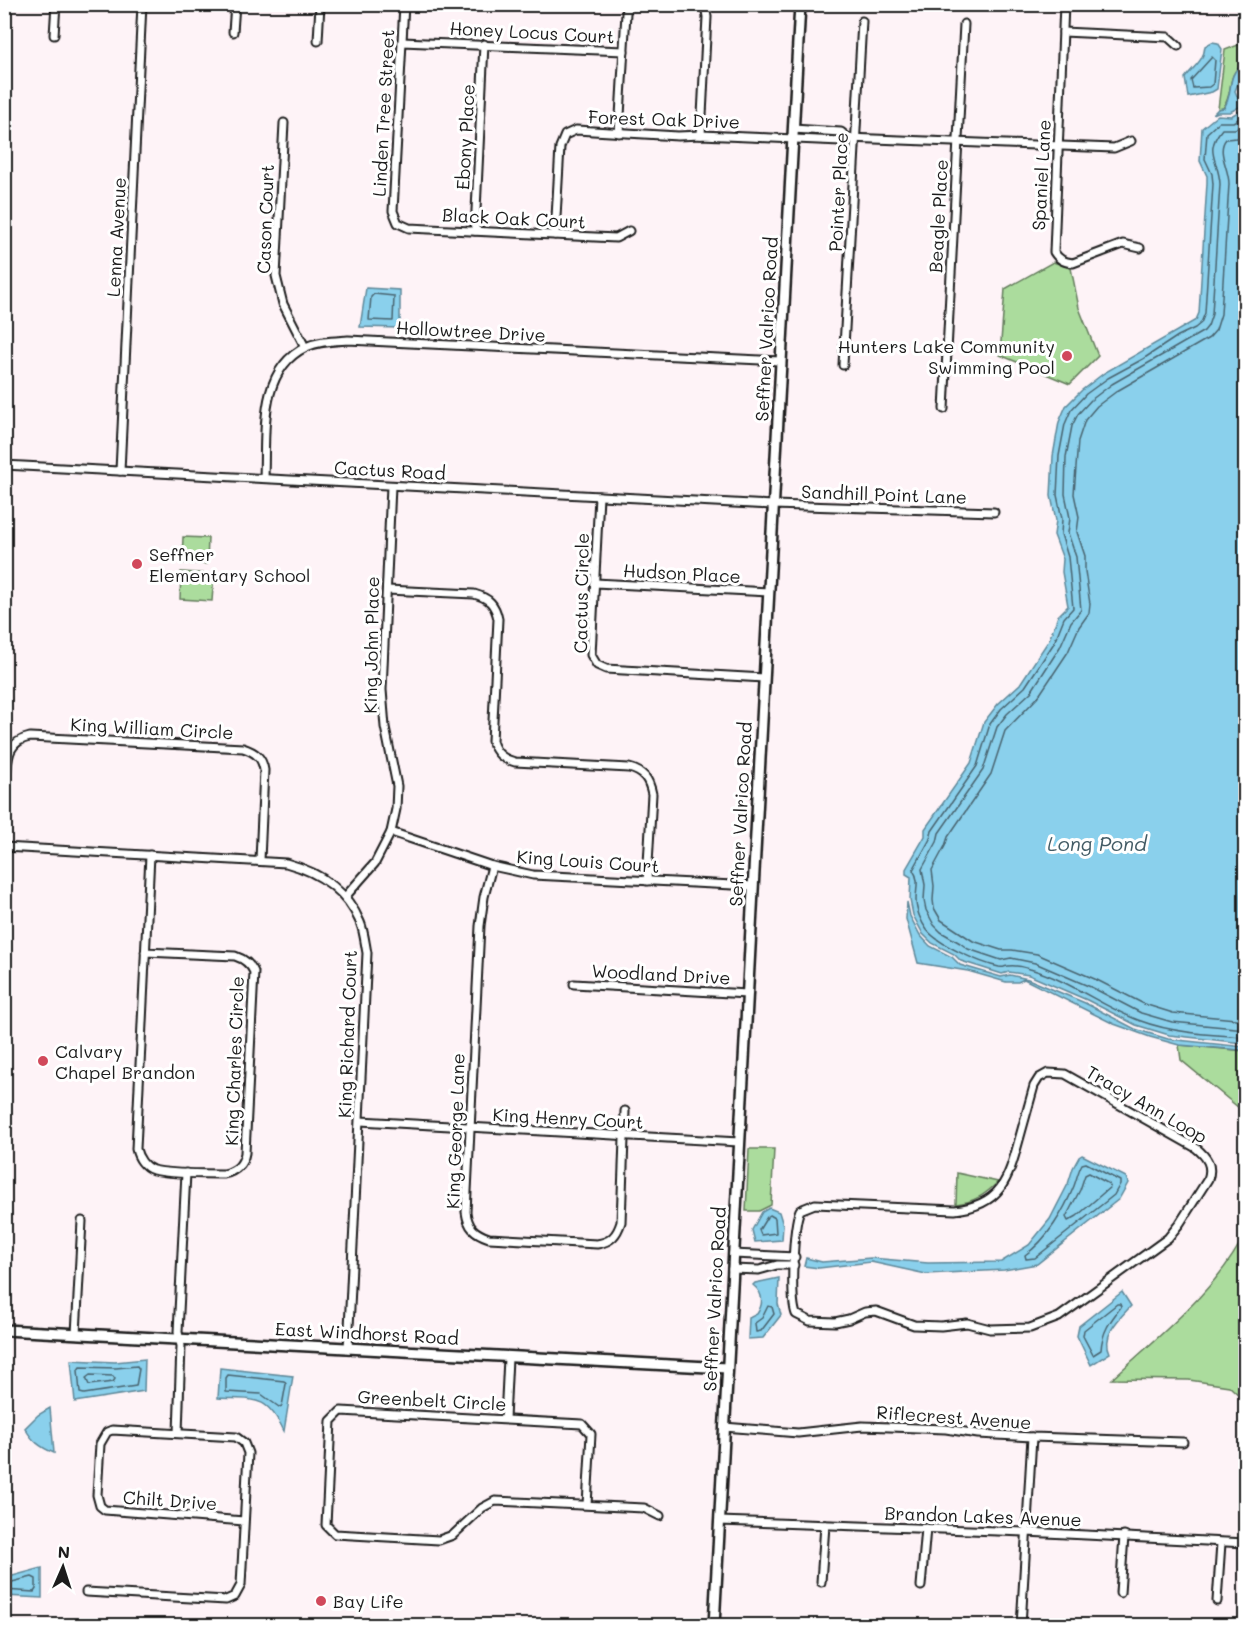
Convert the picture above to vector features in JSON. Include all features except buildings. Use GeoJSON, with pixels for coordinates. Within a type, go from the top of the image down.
{"type":"FeatureCollection","features":[{"type":"Feature","properties":{"kind":"street"},"geometry":{"type":"LineString","coordinates":[[54,35],[56,4]]}},
{"type":"Feature","properties":{"kind":"street","name":"Lenna Avenue"},"geometry":{"type":"LineString","coordinates":[[120,471],[142,4]]}},
{"type":"Feature","properties":{"kind":"street"},"geometry":{"type":"LineString","coordinates":[[233,32],[234,4]]}},
{"type":"Feature","properties":{"kind":"street"},"geometry":{"type":"LineString","coordinates":[[318,41],[320,4]]}},
{"type":"Feature","properties":{"kind":"street","name":"Linden Tree Street"},"geometry":{"type":"LineString","coordinates":[[398,223],[393,211],[404,4]]}},
{"type":"Feature","properties":{"kind":"street"},"geometry":{"type":"LineString","coordinates":[[619,133],[628,4]]}},
{"type":"Feature","properties":{"kind":"street"},"geometry":{"type":"LineString","coordinates":[[701,4],[707,17],[701,135]]}},
{"type":"Feature","properties":{"kind":"street","name":"Seffner Valrico Road"},"geometry":{"type":"LineString","coordinates":[[714,1626],[800,4]]}},
{"type":"Feature","properties":{"kind":"street","name":"Spaniel Lane"},"geometry":{"type":"LineString","coordinates":[[1064,4],[1054,252],[1058,259],[1073,263],[1123,244],[1140,248]]}},
{"type":"Feature","properties":{"kind":"street","name":"Pointer Place"},"geometry":{"type":"LineString","coordinates":[[843,365],[862,21]]}},
{"type":"Feature","properties":{"kind":"street","name":"Beagle Place"},"geometry":{"type":"LineString","coordinates":[[944,409],[964,24]]}},
{"type":"Feature","properties":{"kind":"street"},"geometry":{"type":"LineString","coordinates":[[1063,32],[1168,37],[1178,46]]}},
{"type":"Feature","properties":{"kind":"street","name":"Honey Locus Court"},"geometry":{"type":"LineString","coordinates":[[402,42],[624,51]]}},
{"type":"Feature","properties":{"kind":"street","name":"Ebony Place"},"geometry":{"type":"LineString","coordinates":[[475,231],[484,44]]}},
{"type":"Feature","properties":{"kind":"street","name":"Cason Court"},"geometry":{"type":"LineString","coordinates":[[284,123],[276,276],[283,304],[305,347]]}},
{"type":"Feature","properties":{"kind":"street","name":"Forest Oak Drive"},"geometry":{"type":"LineString","coordinates":[[555,235],[560,147],[565,135],[576,130],[678,136],[841,132],[848,138],[1114,148],[1131,141]]}},
{"type":"Feature","properties":{"kind":"street","name":"Black Oak Court"},"geometry":{"type":"LineString","coordinates":[[398,223],[409,228],[616,238],[629,231]]}},
{"type":"Feature","properties":{"kind":"street","name":"Hollowtree Drive"},"geometry":{"type":"LineString","coordinates":[[264,477],[267,405],[270,388],[283,365],[305,347],[325,341],[348,340],[780,361]]}},
{"type":"Feature","properties":{"kind":"street","name":"Cactus Road"},"geometry":{"type":"LineString","coordinates":[[4,465],[773,504]]}},
{"type":"Feature","properties":{"kind":"street","name":"King John Place"},"geometry":{"type":"LineString","coordinates":[[345,897],[375,864],[391,832],[396,809],[397,786],[385,727],[382,690],[391,486]]}},
{"type":"Feature","properties":{"kind":"street","name":"Cactus Circle"},"geometry":{"type":"LineString","coordinates":[[599,496],[591,655],[601,668],[764,678]]}},
{"type":"Feature","properties":{"kind":"street","name":"Sandhill Point Lane"},"geometry":{"type":"LineString","coordinates":[[773,504],[994,512]]}},
{"type":"Feature","properties":{"kind":"street","name":"Hudson Place"},"geometry":{"type":"LineString","coordinates":[[595,583],[769,592]]}},
{"type":"Feature","properties":{"kind":"street"},"geometry":{"type":"LineString","coordinates":[[387,590],[474,594],[492,602],[498,619],[492,741],[494,748],[505,760],[515,762],[628,768],[638,770],[645,776],[652,794],[647,881]]}},
{"type":"Feature","properties":{"kind":"street","name":"King William Circle"},"geometry":{"type":"LineString","coordinates":[[4,818],[9,756],[15,743],[22,739],[30,737],[243,748],[257,755],[264,770],[260,860]]}},
{"type":"Feature","properties":{"kind":"street","name":"King Louis Court"},"geometry":{"type":"LineString","coordinates":[[391,832],[492,866],[533,874],[753,886]]}},
{"type":"Feature","properties":{"kind":"street","name":"King Richard Court"},"geometry":{"type":"LineString","coordinates":[[4,847],[286,862],[308,869],[328,880],[345,897],[360,922],[368,954],[348,1349]]}},
{"type":"Feature","properties":{"kind":"street","name":"King Charles Circle"},"geometry":{"type":"LineString","coordinates":[[145,952],[235,956],[250,965],[254,972],[244,1161],[238,1168],[224,1174],[152,1170],[140,1161],[136,1149],[145,952],[150,855]]}},
{"type":"Feature","properties":{"kind":"street","name":"King George Lane"},"geometry":{"type":"LineString","coordinates":[[492,866],[480,926],[467,1221],[477,1234],[489,1238],[597,1244],[612,1238],[618,1232],[621,1222],[625,1111]]}},
{"type":"Feature","properties":{"kind":"street","name":"Woodland Drive"},"geometry":{"type":"LineString","coordinates":[[574,984],[747,994]]}},
{"type":"Feature","properties":{"kind":"street","name":"Tracy Ann Loop"},"geometry":{"type":"LineString","coordinates":[[1048,1073],[1065,1074],[1196,1148],[1205,1155],[1209,1163],[1211,1173],[1208,1179],[1168,1238],[1059,1317],[1030,1328],[990,1329],[967,1323],[941,1326],[914,1325],[876,1311],[865,1312],[835,1322],[802,1319],[796,1314],[792,1305],[794,1265],[797,1218],[805,1207],[815,1204],[955,1210],[969,1209],[984,1203],[1003,1185],[1010,1171],[1034,1086],[1039,1078],[1048,1073]]}},
{"type":"Feature","properties":{"kind":"street","name":"King Henry Court"},"geometry":{"type":"LineString","coordinates":[[360,1121],[739,1142]]}},
{"type":"Feature","properties":{"kind":"street"},"geometry":{"type":"LineString","coordinates":[[178,1433],[181,1340],[178,1332],[186,1173]]}},
{"type":"Feature","properties":{"kind":"street"},"geometry":{"type":"LineString","coordinates":[[76,1334],[82,1221]]}},
{"type":"Feature","properties":{"kind":"street"},"geometry":{"type":"LineString","coordinates":[[733,1254],[795,1257]]}},
{"type":"Feature","properties":{"kind":"street"},"geometry":{"type":"LineString","coordinates":[[762,1255],[762,1269]]}},
{"type":"Feature","properties":{"kind":"street"},"geometry":{"type":"LineString","coordinates":[[732,1269],[762,1269],[777,1264],[794,1265]]}},
{"type":"Feature","properties":{"kind":"street","name":"East Windhorst Road"},"geometry":{"type":"LineString","coordinates":[[4,1330],[727,1368]]}},
{"type":"Feature","properties":{"kind":"street"},"geometry":{"type":"LineString","coordinates":[[505,1419],[508,1358]]}},
{"type":"Feature","properties":{"kind":"street","name":"Greenbelt Circle"},"geometry":{"type":"LineString","coordinates":[[587,1505],[591,1434],[582,1424],[340,1411],[331,1421],[326,1525],[335,1534],[439,1540],[453,1535],[482,1508],[495,1501],[644,1508],[660,1516]]}},
{"type":"Feature","properties":{"kind":"street","name":"Riflecrest Avenue"},"geometry":{"type":"LineString","coordinates":[[724,1427],[798,1432],[862,1426],[946,1429],[978,1434],[1032,1437],[1183,1442]]}},
{"type":"Feature","properties":{"kind":"street","name":"Chilt Drive"},"geometry":{"type":"LineString","coordinates":[[86,1592],[231,1599],[241,1586],[248,1453],[244,1443],[236,1437],[112,1430],[107,1432],[100,1444],[97,1496],[100,1506],[110,1511],[244,1521]]}},
{"type":"Feature","properties":{"kind":"street"},"geometry":{"type":"LineString","coordinates":[[1021,1626],[1032,1437]]}},
{"type":"Feature","properties":{"kind":"street","name":"Brandon Lakes Avenue"},"geometry":{"type":"LineString","coordinates":[[719,1521],[1124,1536],[1245,1544]]}},
{"type":"Feature","properties":{"kind":"street"},"geometry":{"type":"LineString","coordinates":[[821,1582],[825,1524]]}},
{"type":"Feature","properties":{"kind":"street"},"geometry":{"type":"LineString","coordinates":[[921,1586],[926,1528]]}},
{"type":"Feature","properties":{"kind":"street"},"geometry":{"type":"LineString","coordinates":[[1120,1593],[1124,1536]]}},
{"type":"Feature","properties":{"kind":"street"},"geometry":{"type":"LineString","coordinates":[[1217,1601],[1221,1543]]}},
{"type":"Feature","properties":{"kind":"street"},"geometry":{"type":"LineString","coordinates":[[410,1626],[419,1626]]}},
{"type":"Feature","properties":{"kind":"green space"},"geometry":{"type":"Polygon","coordinates":[[[1245,36],[1245,61],[1234,73],[1227,102],[1223,108],[1218,109],[1225,50],[1241,44],[1245,36]]]}},
{"type":"Feature","properties":{"kind":"green space"},"geometry":{"type":"Polygon","coordinates":[[[1053,262],[1071,268],[1079,308],[1098,356],[1070,384],[1000,355],[1005,289],[1053,262]]]}},
{"type":"Feature","properties":{"kind":"green space"},"geometry":{"type":"Polygon","coordinates":[[[183,537],[208,538],[207,564],[182,563],[183,537]]]}},
{"type":"Feature","properties":{"kind":"green space"},"geometry":{"type":"Polygon","coordinates":[[[181,572],[214,574],[212,601],[180,599],[181,572]]]}},
{"type":"Feature","properties":{"kind":"green space"},"geometry":{"type":"Polygon","coordinates":[[[1179,1045],[1245,1051],[1245,1113],[1181,1060],[1179,1045]]]}},
{"type":"Feature","properties":{"kind":"green space"},"geometry":{"type":"Polygon","coordinates":[[[749,1149],[774,1149],[771,1205],[759,1211],[746,1211],[749,1149]]]}},
{"type":"Feature","properties":{"kind":"green space"},"geometry":{"type":"Polygon","coordinates":[[[957,1173],[998,1182],[979,1197],[956,1204],[957,1173]]]}},
{"type":"Feature","properties":{"kind":"green space"},"geometry":{"type":"Polygon","coordinates":[[[1245,1233],[1245,1471],[1241,1442],[1242,1398],[1229,1386],[1189,1380],[1112,1379],[1204,1293],[1234,1253],[1245,1233]]]}},
{"type":"Feature","properties":{"kind":"water"},"geometry":{"type":"Polygon","coordinates":[[[1212,42],[1218,43],[1222,49],[1217,89],[1188,97],[1185,78],[1201,60],[1205,46],[1212,42]]]}},
{"type":"Feature","properties":{"kind":"water"},"geometry":{"type":"Polygon","coordinates":[[[1245,61],[1245,79],[1239,81],[1235,91],[1238,98],[1245,96],[1245,104],[1230,112],[1213,114],[1218,109],[1224,108],[1234,73],[1245,61]]]}},
{"type":"Feature","properties":{"kind":"water","name":"Long Pond"},"geometry":{"type":"Polygon","coordinates":[[[1245,108],[1246,1042],[1243,1043],[1169,1035],[1136,1025],[1087,1000],[1029,975],[1009,972],[1002,974],[961,961],[954,954],[932,943],[923,934],[913,915],[910,900],[911,877],[906,874],[906,869],[925,836],[925,829],[971,763],[984,722],[998,704],[1020,684],[1049,640],[1058,616],[1068,606],[1062,572],[1063,559],[1054,535],[1056,520],[1051,496],[1053,456],[1059,422],[1066,406],[1104,373],[1196,320],[1199,313],[1207,183],[1207,176],[1200,161],[1202,128],[1218,115],[1231,116],[1245,108]]]}},
{"type":"Feature","properties":{"kind":"water"},"geometry":{"type":"Polygon","coordinates":[[[366,288],[400,290],[400,328],[360,327],[366,288]]]}},
{"type":"Feature","properties":{"kind":"water"},"geometry":{"type":"Polygon","coordinates":[[[907,902],[910,916],[920,935],[930,946],[952,957],[960,965],[1001,977],[1010,975],[1028,979],[1085,1003],[1135,1029],[1168,1039],[1245,1047],[1241,1050],[1179,1045],[1114,1024],[1024,979],[1018,982],[1006,982],[968,971],[918,963],[906,919],[907,902]]]}},
{"type":"Feature","properties":{"kind":"water"},"geometry":{"type":"Polygon","coordinates":[[[1082,1155],[1126,1177],[1128,1183],[1119,1199],[1037,1264],[1004,1270],[926,1274],[871,1262],[819,1268],[804,1266],[806,1258],[822,1262],[871,1258],[928,1263],[1001,1262],[1029,1245],[1050,1219],[1068,1184],[1073,1168],[1082,1155]]]}},
{"type":"Feature","properties":{"kind":"water"},"geometry":{"type":"Polygon","coordinates":[[[769,1208],[779,1212],[783,1225],[782,1240],[755,1242],[752,1230],[762,1212],[769,1208]]]}},
{"type":"Feature","properties":{"kind":"water"},"geometry":{"type":"Polygon","coordinates":[[[779,1278],[778,1304],[781,1315],[763,1338],[748,1339],[749,1318],[757,1314],[761,1306],[761,1295],[753,1285],[779,1278]]]}},
{"type":"Feature","properties":{"kind":"water"},"geometry":{"type":"Polygon","coordinates":[[[1122,1292],[1131,1306],[1117,1321],[1110,1333],[1108,1346],[1110,1353],[1091,1365],[1077,1336],[1079,1326],[1122,1292]]]}},
{"type":"Feature","properties":{"kind":"water"},"geometry":{"type":"Polygon","coordinates":[[[145,1359],[144,1391],[75,1402],[71,1360],[115,1362],[145,1359]]]}},
{"type":"Feature","properties":{"kind":"water"},"geometry":{"type":"Polygon","coordinates":[[[220,1368],[293,1376],[284,1431],[278,1419],[258,1401],[218,1398],[220,1368]]]}},
{"type":"Feature","properties":{"kind":"water"},"geometry":{"type":"Polygon","coordinates":[[[50,1408],[54,1453],[37,1443],[25,1428],[38,1415],[50,1408]]]}},
{"type":"Feature","properties":{"kind":"water"},"geometry":{"type":"Polygon","coordinates":[[[42,1568],[42,1598],[5,1596],[5,1578],[42,1568]]]}},
{"type":"Feature","properties":{"kind":"place","name":"Hunters Lake Community Swimming Pool"},"geometry":{"type":"Point","coordinates":[1067,356]}},
{"type":"Feature","properties":{"kind":"place","name":"Seffner Elementary School"},"geometry":{"type":"Point","coordinates":[137,564]}},
{"type":"Feature","properties":{"kind":"place","name":"Calvary Chapel Brandon"},"geometry":{"type":"Point","coordinates":[43,1061]}},
{"type":"Feature","properties":{"kind":"place","name":"Bay Life"},"geometry":{"type":"Point","coordinates":[321,1601]}}]}
